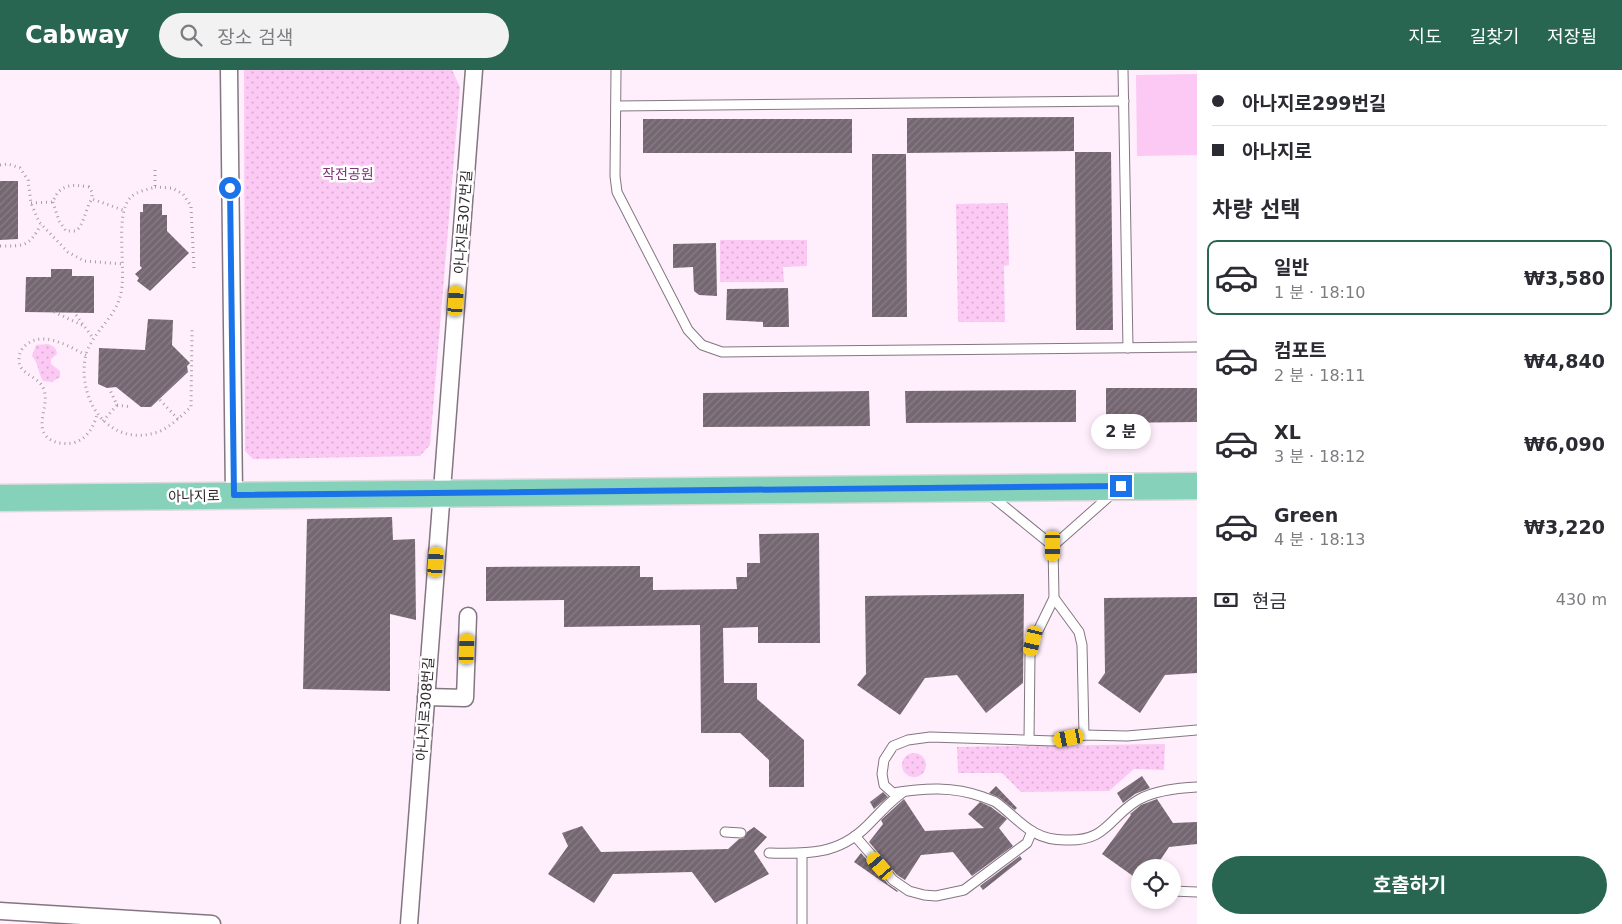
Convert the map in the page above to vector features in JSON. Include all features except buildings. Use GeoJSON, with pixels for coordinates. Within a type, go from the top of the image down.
{"type":"FeatureCollection","features":[{"type":"Feature","properties":{"kind":"main road","name":"아나지로"},"geometry":{"type":"LineString","coordinates":[[0,498],[1197,486]]}},
{"type":"Feature","properties":{"kind":"street"},"geometry":{"type":"LineString","coordinates":[[229,70],[234,495]]}},
{"type":"Feature","properties":{"kind":"street","name":"아나지로307번길"},"geometry":{"type":"LineString","coordinates":[[442,493],[474,70]]}},
{"type":"Feature","properties":{"kind":"street","name":"아나지로308번길"},"geometry":{"type":"LineString","coordinates":[[409,924],[442,493]]}},
{"type":"Feature","properties":{"kind":"street"},"geometry":{"type":"LineString","coordinates":[[426,697],[465,698],[468,616]]}},
{"type":"Feature","properties":{"kind":"street"},"geometry":{"type":"LineString","coordinates":[[0,911],[212,924]]}},
{"type":"Feature","properties":{"kind":"lane"},"geometry":{"type":"LineString","coordinates":[[616,70],[615,176],[617,192],[688,330],[702,345],[722,352],[1197,347]]}},
{"type":"Feature","properties":{"kind":"lane"},"geometry":{"type":"LineString","coordinates":[[1123,70],[1128,348]]}},
{"type":"Feature","properties":{"kind":"lane"},"geometry":{"type":"LineString","coordinates":[[616,106],[1124,100]]}},
{"type":"Feature","properties":{"kind":"lane"},"geometry":{"type":"LineString","coordinates":[[1029,740],[1030,655],[1033,641],[1054,598],[1053,546],[1121,486]]}},
{"type":"Feature","properties":{"kind":"lane"},"geometry":{"type":"LineString","coordinates":[[981,488],[1053,546]]}},
{"type":"Feature","properties":{"kind":"lane"},"geometry":{"type":"LineString","coordinates":[[1054,598],[1079,632],[1082,645],[1084,735]]}},
{"type":"Feature","properties":{"kind":"lane"},"geometry":{"type":"LineString","coordinates":[[1197,730],[1127,736],[1084,735],[1054,741],[930,737],[908,740],[893,746],[884,760],[882,774],[884,785],[893,793],[941,788],[975,794],[995,802],[1023,826],[1042,837],[1063,840],[1082,840],[1096,835],[1107,828],[1132,804],[1141,799],[1167,790],[1197,787]]}},
{"type":"Feature","properties":{"kind":"lane"},"geometry":{"type":"LineString","coordinates":[[769,853],[802,854],[828,850],[846,843],[865,828],[888,803],[906,791]]}},
{"type":"Feature","properties":{"kind":"lane"},"geometry":{"type":"LineString","coordinates":[[855,836],[893,880],[909,891],[936,896],[964,890],[1027,843],[1032,831]]}},
{"type":"Feature","properties":{"kind":"lane"},"geometry":{"type":"LineString","coordinates":[[725,832],[741,833]]}},
{"type":"Feature","properties":{"kind":"lane"},"geometry":{"type":"LineString","coordinates":[[802,854],[802,924]]}},
{"type":"Feature","properties":{"kind":"lane"},"geometry":{"type":"LineString","coordinates":[[1181,891],[1197,892]]}},
{"type":"Feature","properties":{"kind":"path"},"geometry":{"type":"LineString","coordinates":[[0,164],[8,164],[20,168],[28,180],[31,202],[41,224],[68,252],[84,261],[122,264]]}},
{"type":"Feature","properties":{"kind":"path"},"geometry":{"type":"LineString","coordinates":[[155,170],[155,187]]}},
{"type":"Feature","properties":{"kind":"path"},"geometry":{"type":"LineString","coordinates":[[63,187],[88,187],[92,192],[92,199],[87,206],[81,226],[76,231],[66,231],[59,221],[53,202],[56,193],[63,187]]}},
{"type":"Feature","properties":{"kind":"path"},"geometry":{"type":"LineString","coordinates":[[192,330],[191,407],[178,419],[158,432],[141,435],[113,429],[103,421],[87,392],[84,376],[86,355],[93,339],[109,319],[121,296],[123,210],[131,197],[155,187],[172,188],[183,194],[191,206],[194,270]]}},
{"type":"Feature","properties":{"kind":"path"},"geometry":{"type":"LineString","coordinates":[[92,199],[123,210]]}},
{"type":"Feature","properties":{"kind":"path"},"geometry":{"type":"LineString","coordinates":[[31,202],[53,202]]}},
{"type":"Feature","properties":{"kind":"path"},"geometry":{"type":"LineString","coordinates":[[0,246],[21,246],[28,243],[34,237],[41,224]]}},
{"type":"Feature","properties":{"kind":"path"},"geometry":{"type":"LineString","coordinates":[[54,312],[84,326]]}},
{"type":"Feature","properties":{"kind":"path"},"geometry":{"type":"LineString","coordinates":[[76,315],[93,339]]}},
{"type":"Feature","properties":{"kind":"path"},"geometry":{"type":"LineString","coordinates":[[86,355],[58,341],[38,339],[24,347],[20,352],[19,358],[20,366],[41,384],[44,390],[41,422],[49,439],[57,443],[75,442],[85,437],[92,429],[98,415]]}},
{"type":"Feature","properties":{"kind":"path"},"geometry":{"type":"LineString","coordinates":[[110,390],[117,404]]}},
{"type":"Feature","properties":{"kind":"path"},"geometry":{"type":"LineString","coordinates":[[160,400],[178,419]]}},
{"type":"Feature","properties":{"kind":"path"},"geometry":{"type":"LineString","coordinates":[[103,421],[117,404]]}},
{"type":"Feature","properties":{"kind":"path"},"geometry":{"type":"LineString","coordinates":[[117,404],[130,407]]}},
{"type":"Feature","properties":{"kind":"green space","name":"작전공원"},"geometry":{"type":"Polygon","coordinates":[[[244,70],[452,70],[460,87],[430,445],[420,456],[253,459],[245,451],[244,70]]]}},
{"type":"Feature","properties":{"kind":"green space"},"geometry":{"type":"Polygon","coordinates":[[[1197,74],[1197,155],[1137,156],[1136,75],[1197,74]]]}},
{"type":"Feature","properties":{"kind":"green space"},"geometry":{"type":"Polygon","coordinates":[[[1008,203],[1009,265],[1004,266],[1005,322],[958,322],[956,204],[1008,203]]]}},
{"type":"Feature","properties":{"kind":"green space"},"geometry":{"type":"Polygon","coordinates":[[[720,240],[807,240],[807,266],[783,267],[784,282],[720,282],[720,240]]]}},
{"type":"Feature","properties":{"kind":"green space"},"geometry":{"type":"Polygon","coordinates":[[[48,344],[54,347],[57,354],[51,359],[51,364],[60,371],[60,377],[52,382],[43,381],[32,356],[36,345],[48,344]]]}},
{"type":"Feature","properties":{"kind":"green space"},"geometry":{"type":"Polygon","coordinates":[[[1165,744],[1164,770],[1134,769],[1109,791],[1021,792],[1002,773],[958,773],[957,747],[1165,744]]]}},
{"type":"Feature","properties":{"kind":"green space"},"geometry":{"type":"Polygon","coordinates":[[[914,753],[923,756],[926,765],[923,774],[914,777],[905,774],[902,765],[905,756],[914,753]]]}},
{"type":"Feature","properties":{"kind":"route"},"geometry":{"type":"LineString","coordinates":[[230,188],[234,495],[1121,486]]}}]}
